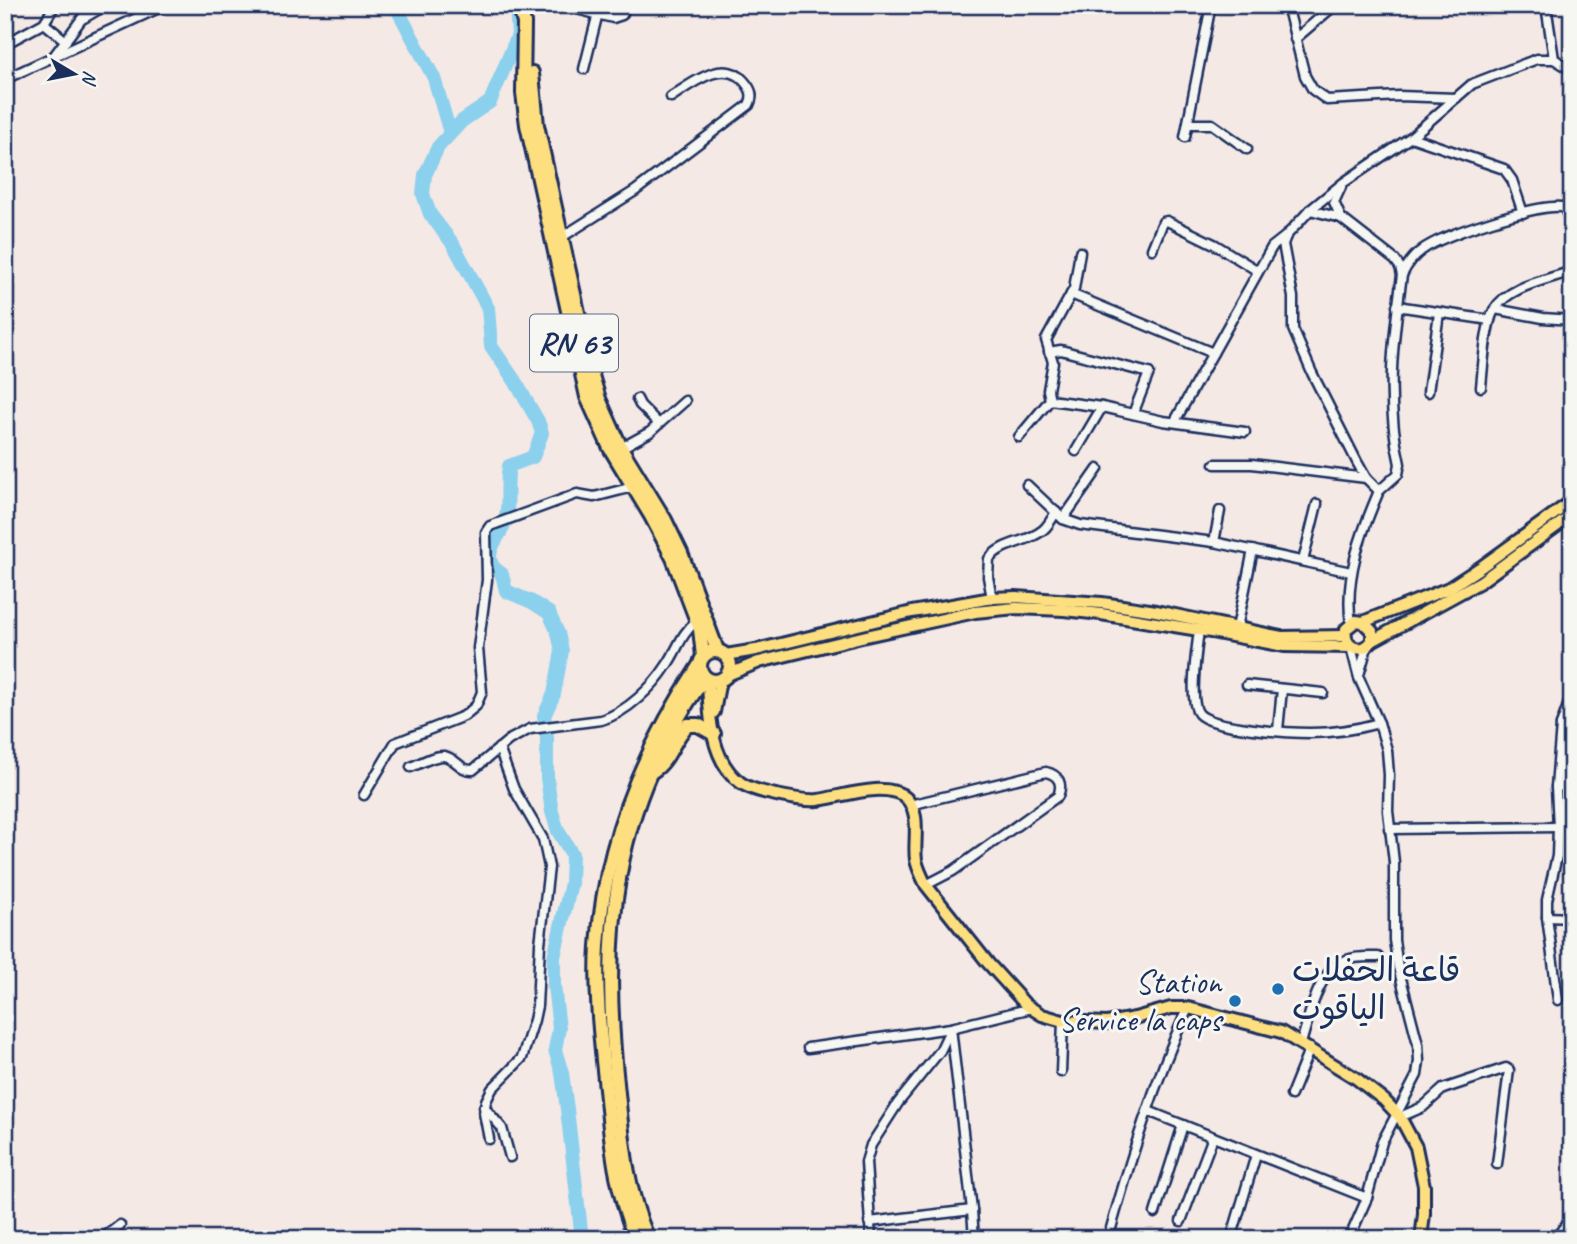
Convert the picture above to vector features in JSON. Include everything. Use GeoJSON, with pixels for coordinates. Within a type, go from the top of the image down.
{"type":"FeatureCollection","features":[{"type":"Feature","properties":{"kind":"highway","name":"RN 63"},"geometry":{"type":"LineString","coordinates":[[527,7],[533,99],[546,170],[591,372],[599,399],[621,448]]}},
{"type":"Feature","properties":{"kind":"highway","name":"RN 63"},"geometry":{"type":"LineString","coordinates":[[527,7],[524,23],[523,93],[527,125],[587,397],[597,423],[673,558],[702,637],[702,660]]}},
{"type":"Feature","properties":{"kind":"highway"},"geometry":{"type":"LineString","coordinates":[[621,448],[674,538],[722,653],[731,664],[715,678],[669,733],[649,773],[634,814],[616,891],[610,960],[615,1064],[625,1164],[634,1202],[648,1239]]}},
{"type":"Feature","properties":{"kind":"highway"},"geometry":{"type":"LineString","coordinates":[[636,1239],[618,1188],[607,1107],[598,1007],[601,917],[610,858],[631,794],[659,732],[702,660],[709,652],[722,653]]}},
{"type":"Feature","properties":{"kind":"highway"},"geometry":{"type":"LineString","coordinates":[[702,660],[715,678]]}},
{"type":"Feature","properties":{"kind":"highway"},"geometry":{"type":"LineString","coordinates":[[649,773],[662,764],[681,732],[688,726],[698,725],[713,730]]}},
{"type":"Feature","properties":{"kind":"main road"},"geometry":{"type":"LineString","coordinates":[[1345,636],[1351,624],[1356,621],[1363,622],[1449,588],[1572,501]]}},
{"type":"Feature","properties":{"kind":"main road"},"geometry":{"type":"LineString","coordinates":[[1421,1239],[1424,1214],[1421,1167],[1416,1147],[1399,1116],[1384,1100],[1357,1079],[1281,1032],[1252,1023],[1188,1008],[1171,1008],[1107,1023],[1062,1021],[1032,1008],[988,963],[926,885],[919,873],[916,859],[914,810],[906,798],[893,792],[874,790],[807,800],[758,791],[740,782],[727,769],[713,730],[715,678],[759,662],[866,636],[987,611],[1016,608],[1064,610],[1284,646],[1357,649],[1480,582],[1572,515]]}},
{"type":"Feature","properties":{"kind":"main road"},"geometry":{"type":"LineString","coordinates":[[722,653],[756,650],[912,612],[988,598],[1039,597],[1102,603],[1156,611],[1281,637],[1345,636]]}},
{"type":"Feature","properties":{"kind":"main road"},"geometry":{"type":"LineString","coordinates":[[987,611],[988,598]]}},
{"type":"Feature","properties":{"kind":"main road"},"geometry":{"type":"LineString","coordinates":[[1363,622],[1373,631],[1369,644]]}},
{"type":"Feature","properties":{"kind":"main road"},"geometry":{"type":"LineString","coordinates":[[1345,636],[1351,647]]}},
{"type":"Feature","properties":{"kind":"street"},"geometry":{"type":"LineString","coordinates":[[5,44],[44,23],[55,5]]}},
{"type":"Feature","properties":{"kind":"street"},"geometry":{"type":"LineString","coordinates":[[52,58],[92,5]]}},
{"type":"Feature","properties":{"kind":"street"},"geometry":{"type":"LineString","coordinates":[[80,20],[106,5]]}},
{"type":"Feature","properties":{"kind":"street"},"geometry":{"type":"LineString","coordinates":[[5,79],[165,5]]}},
{"type":"Feature","properties":{"kind":"street"},"geometry":{"type":"LineString","coordinates":[[559,5],[618,17],[625,12],[627,5]]}},
{"type":"Feature","properties":{"kind":"street"},"geometry":{"type":"LineString","coordinates":[[584,69],[600,5]]}},
{"type":"Feature","properties":{"kind":"street"},"geometry":{"type":"LineString","coordinates":[[1185,137],[1211,5]]}},
{"type":"Feature","properties":{"kind":"street"},"geometry":{"type":"LineString","coordinates":[[1287,5],[1308,84],[1326,100],[1399,96],[1456,97]]}},
{"type":"Feature","properties":{"kind":"street"},"geometry":{"type":"LineString","coordinates":[[1295,39],[1335,5]]}},
{"type":"Feature","properties":{"kind":"street"},"geometry":{"type":"LineString","coordinates":[[1546,5],[1554,59]]}},
{"type":"Feature","properties":{"kind":"street"},"geometry":{"type":"LineString","coordinates":[[44,23],[66,41]]}},
{"type":"Feature","properties":{"kind":"street"},"geometry":{"type":"LineString","coordinates":[[1175,422],[1272,247],[1310,210],[1343,183],[1411,136],[1472,84],[1537,59],[1554,59],[1572,70]]}},
{"type":"Feature","properties":{"kind":"street"},"geometry":{"type":"LineString","coordinates":[[562,237],[635,191],[749,105],[752,96],[750,88],[739,75],[725,71],[699,79],[671,97]]}},
{"type":"Feature","properties":{"kind":"street"},"geometry":{"type":"LineString","coordinates":[[1188,124],[1212,124],[1247,149]]}},
{"type":"Feature","properties":{"kind":"street"},"geometry":{"type":"LineString","coordinates":[[1411,136],[1504,169],[1512,180],[1523,213]]}},
{"type":"Feature","properties":{"kind":"street"},"geometry":{"type":"LineString","coordinates":[[1341,218],[1335,202],[1343,183]]}},
{"type":"Feature","properties":{"kind":"street"},"geometry":{"type":"LineString","coordinates":[[1402,275],[1416,254],[1437,240],[1523,213],[1562,207],[1566,210],[1572,229]]}},
{"type":"Feature","properties":{"kind":"street"},"geometry":{"type":"LineString","coordinates":[[1310,210],[1341,218],[1395,260],[1402,275],[1390,386],[1400,464],[1398,474],[1379,491],[1351,572],[1348,605],[1351,624]]}},
{"type":"Feature","properties":{"kind":"street"},"geometry":{"type":"LineString","coordinates":[[1152,249],[1163,222],[1167,221],[1258,271]]}},
{"type":"Feature","properties":{"kind":"street"},"geometry":{"type":"LineString","coordinates":[[1286,236],[1283,244],[1293,297],[1293,329],[1312,373],[1366,478],[1379,491]]}},
{"type":"Feature","properties":{"kind":"street"},"geometry":{"type":"LineString","coordinates":[[1050,400],[1048,390],[1053,362],[1046,340],[1071,294],[1080,253]]}},
{"type":"Feature","properties":{"kind":"street"},"geometry":{"type":"LineString","coordinates":[[1481,387],[1490,320],[1495,309],[1521,289],[1572,271]]}},
{"type":"Feature","properties":{"kind":"street"},"geometry":{"type":"LineString","coordinates":[[1071,294],[1213,353]]}},
{"type":"Feature","properties":{"kind":"street"},"geometry":{"type":"LineString","coordinates":[[1397,306],[1490,320]]}},
{"type":"Feature","properties":{"kind":"street"},"geometry":{"type":"LineString","coordinates":[[1495,309],[1572,320]]}},
{"type":"Feature","properties":{"kind":"street"},"geometry":{"type":"LineString","coordinates":[[1428,392],[1439,313]]}},
{"type":"Feature","properties":{"kind":"street"},"geometry":{"type":"LineString","coordinates":[[1049,352],[1061,350],[1149,373],[1133,414]]}},
{"type":"Feature","properties":{"kind":"street"},"geometry":{"type":"LineString","coordinates":[[637,399],[659,424]]}},
{"type":"Feature","properties":{"kind":"street"},"geometry":{"type":"LineString","coordinates":[[1050,400],[1245,432]]}},
{"type":"Feature","properties":{"kind":"street"},"geometry":{"type":"LineString","coordinates":[[1018,437],[1050,400]]}},
{"type":"Feature","properties":{"kind":"street"},"geometry":{"type":"LineString","coordinates":[[621,448],[659,424],[685,401]]}},
{"type":"Feature","properties":{"kind":"street"},"geometry":{"type":"LineString","coordinates":[[1076,451],[1102,407]]}},
{"type":"Feature","properties":{"kind":"street"},"geometry":{"type":"LineString","coordinates":[[1215,464],[1252,464],[1366,478]]}},
{"type":"Feature","properties":{"kind":"street"},"geometry":{"type":"LineString","coordinates":[[988,598],[989,559],[999,549],[1038,534],[1046,528],[1098,468]]}},
{"type":"Feature","properties":{"kind":"street"},"geometry":{"type":"LineString","coordinates":[[1027,485],[1059,515],[1080,526],[1214,542],[1351,572]]}},
{"type":"Feature","properties":{"kind":"street"},"geometry":{"type":"LineString","coordinates":[[364,795],[395,743],[464,716],[479,702],[482,687],[479,634],[486,580],[486,532],[490,526],[577,494],[594,497],[633,487]]}},
{"type":"Feature","properties":{"kind":"street"},"geometry":{"type":"LineString","coordinates":[[1303,561],[1318,504]]}},
{"type":"Feature","properties":{"kind":"street"},"geometry":{"type":"LineString","coordinates":[[1214,542],[1220,511]]}},
{"type":"Feature","properties":{"kind":"street"},"geometry":{"type":"LineString","coordinates":[[1237,628],[1253,550]]}},
{"type":"Feature","properties":{"kind":"street"},"geometry":{"type":"LineString","coordinates":[[411,767],[443,756],[471,771],[517,735],[530,729],[606,718],[639,697],[662,673],[684,632],[697,621]]}},
{"type":"Feature","properties":{"kind":"street"},"geometry":{"type":"LineString","coordinates":[[1199,630],[1194,698],[1198,713],[1212,722],[1311,733],[1379,723]]}},
{"type":"Feature","properties":{"kind":"street"},"geometry":{"type":"LineString","coordinates":[[1359,678],[1369,644]]}},
{"type":"Feature","properties":{"kind":"street"},"geometry":{"type":"LineString","coordinates":[[1349,1239],[1367,1198],[1382,1142],[1399,1116],[1417,1075],[1419,1061],[1418,1044],[1396,954],[1388,762],[1379,723],[1359,678],[1351,647]]}},
{"type":"Feature","properties":{"kind":"street"},"geometry":{"type":"LineString","coordinates":[[1247,685],[1322,693]]}},
{"type":"Feature","properties":{"kind":"street"},"geometry":{"type":"LineString","coordinates":[[1278,730],[1282,689]]}},
{"type":"Feature","properties":{"kind":"street"},"geometry":{"type":"LineString","coordinates":[[1558,1000],[1547,900],[1557,856],[1556,787],[1561,725],[1572,694]]}},
{"type":"Feature","properties":{"kind":"street"},"geometry":{"type":"LineString","coordinates":[[1561,725],[1572,728]]}},
{"type":"Feature","properties":{"kind":"street"},"geometry":{"type":"LineString","coordinates":[[489,1139],[484,1107],[492,1089],[517,1065],[527,1046],[537,1006],[540,944],[549,879],[549,858],[545,844],[514,789],[499,748]]}},
{"type":"Feature","properties":{"kind":"street"},"geometry":{"type":"LineString","coordinates":[[910,805],[1046,772],[1054,774],[1060,780],[1061,789],[1058,796],[953,871],[926,885]]}},
{"type":"Feature","properties":{"kind":"street"},"geometry":{"type":"LineString","coordinates":[[1556,787],[1572,785]]}},
{"type":"Feature","properties":{"kind":"street"},"geometry":{"type":"LineString","coordinates":[[1390,829],[1558,827]]}},
{"type":"Feature","properties":{"kind":"street"},"geometry":{"type":"LineString","coordinates":[[1547,917],[1572,918]]}},
{"type":"Feature","properties":{"kind":"street"},"geometry":{"type":"LineString","coordinates":[[1291,1095],[1321,984],[1330,971],[1348,959],[1378,957]]}},
{"type":"Feature","properties":{"kind":"street"},"geometry":{"type":"LineString","coordinates":[[808,1048],[951,1028],[1032,1008]]}},
{"type":"Feature","properties":{"kind":"street"},"geometry":{"type":"LineString","coordinates":[[1108,1239],[1133,1151],[1167,1054],[1188,1008]]}},
{"type":"Feature","properties":{"kind":"street"},"geometry":{"type":"LineString","coordinates":[[1061,1072],[1062,1021]]}},
{"type":"Feature","properties":{"kind":"street"},"geometry":{"type":"LineString","coordinates":[[951,1028],[974,1239]]}},
{"type":"Feature","properties":{"kind":"street"},"geometry":{"type":"LineString","coordinates":[[871,1239],[866,1162],[871,1145],[898,1103],[940,1051],[951,1028]]}},
{"type":"Feature","properties":{"kind":"street"},"geometry":{"type":"LineString","coordinates":[[1399,1116],[1423,1107],[1443,1089],[1506,1068],[1509,1070],[1497,1164]]}},
{"type":"Feature","properties":{"kind":"street"},"geometry":{"type":"LineString","coordinates":[[484,1107],[502,1128],[510,1157]]}},
{"type":"Feature","properties":{"kind":"street"},"geometry":{"type":"LineString","coordinates":[[1148,1111],[1367,1198]]}},
{"type":"Feature","properties":{"kind":"street"},"geometry":{"type":"LineString","coordinates":[[1154,1213],[1183,1125]]}},
{"type":"Feature","properties":{"kind":"street"},"geometry":{"type":"LineString","coordinates":[[1181,1221],[1213,1137]]}},
{"type":"Feature","properties":{"kind":"street"},"geometry":{"type":"LineString","coordinates":[[1231,1239],[1256,1155]]}},
{"type":"Feature","properties":{"kind":"street"},"geometry":{"type":"LineString","coordinates":[[869,1222],[972,1210]]}},
{"type":"Feature","properties":{"kind":"street"},"geometry":{"type":"LineString","coordinates":[[1555,1239],[1572,1217]]}},
{"type":"Feature","properties":{"kind":"street"},"geometry":{"type":"LineString","coordinates":[[102,1239],[120,1226]]}},
{"type":"Feature","properties":{"kind":"waterway"},"geometry":{"type":"LineString","coordinates":[[395,5],[434,78],[450,133]]}},
{"type":"Feature","properties":{"kind":"waterway"},"geometry":{"type":"LineString","coordinates":[[516,5],[518,35],[490,102],[462,121],[438,147],[425,175],[423,194],[430,214],[453,244],[488,308],[491,346],[515,381],[542,433],[533,457],[509,466],[505,520],[490,557],[493,567],[502,574],[506,591],[549,613],[562,651],[554,694],[544,716],[547,778],[552,812],[558,831],[572,854],[571,883],[554,957],[559,1028],[555,1050],[562,1073],[582,1239]]}},
{"type":"Feature","properties":{"kind":"place","name":"قاعة الحفلات الياقوت"},"geometry":{"type":"Point","coordinates":[1278,989]}},
{"type":"Feature","properties":{"kind":"place","name":"Station Service la caps"},"geometry":{"type":"Point","coordinates":[1235,1001]}}]}
